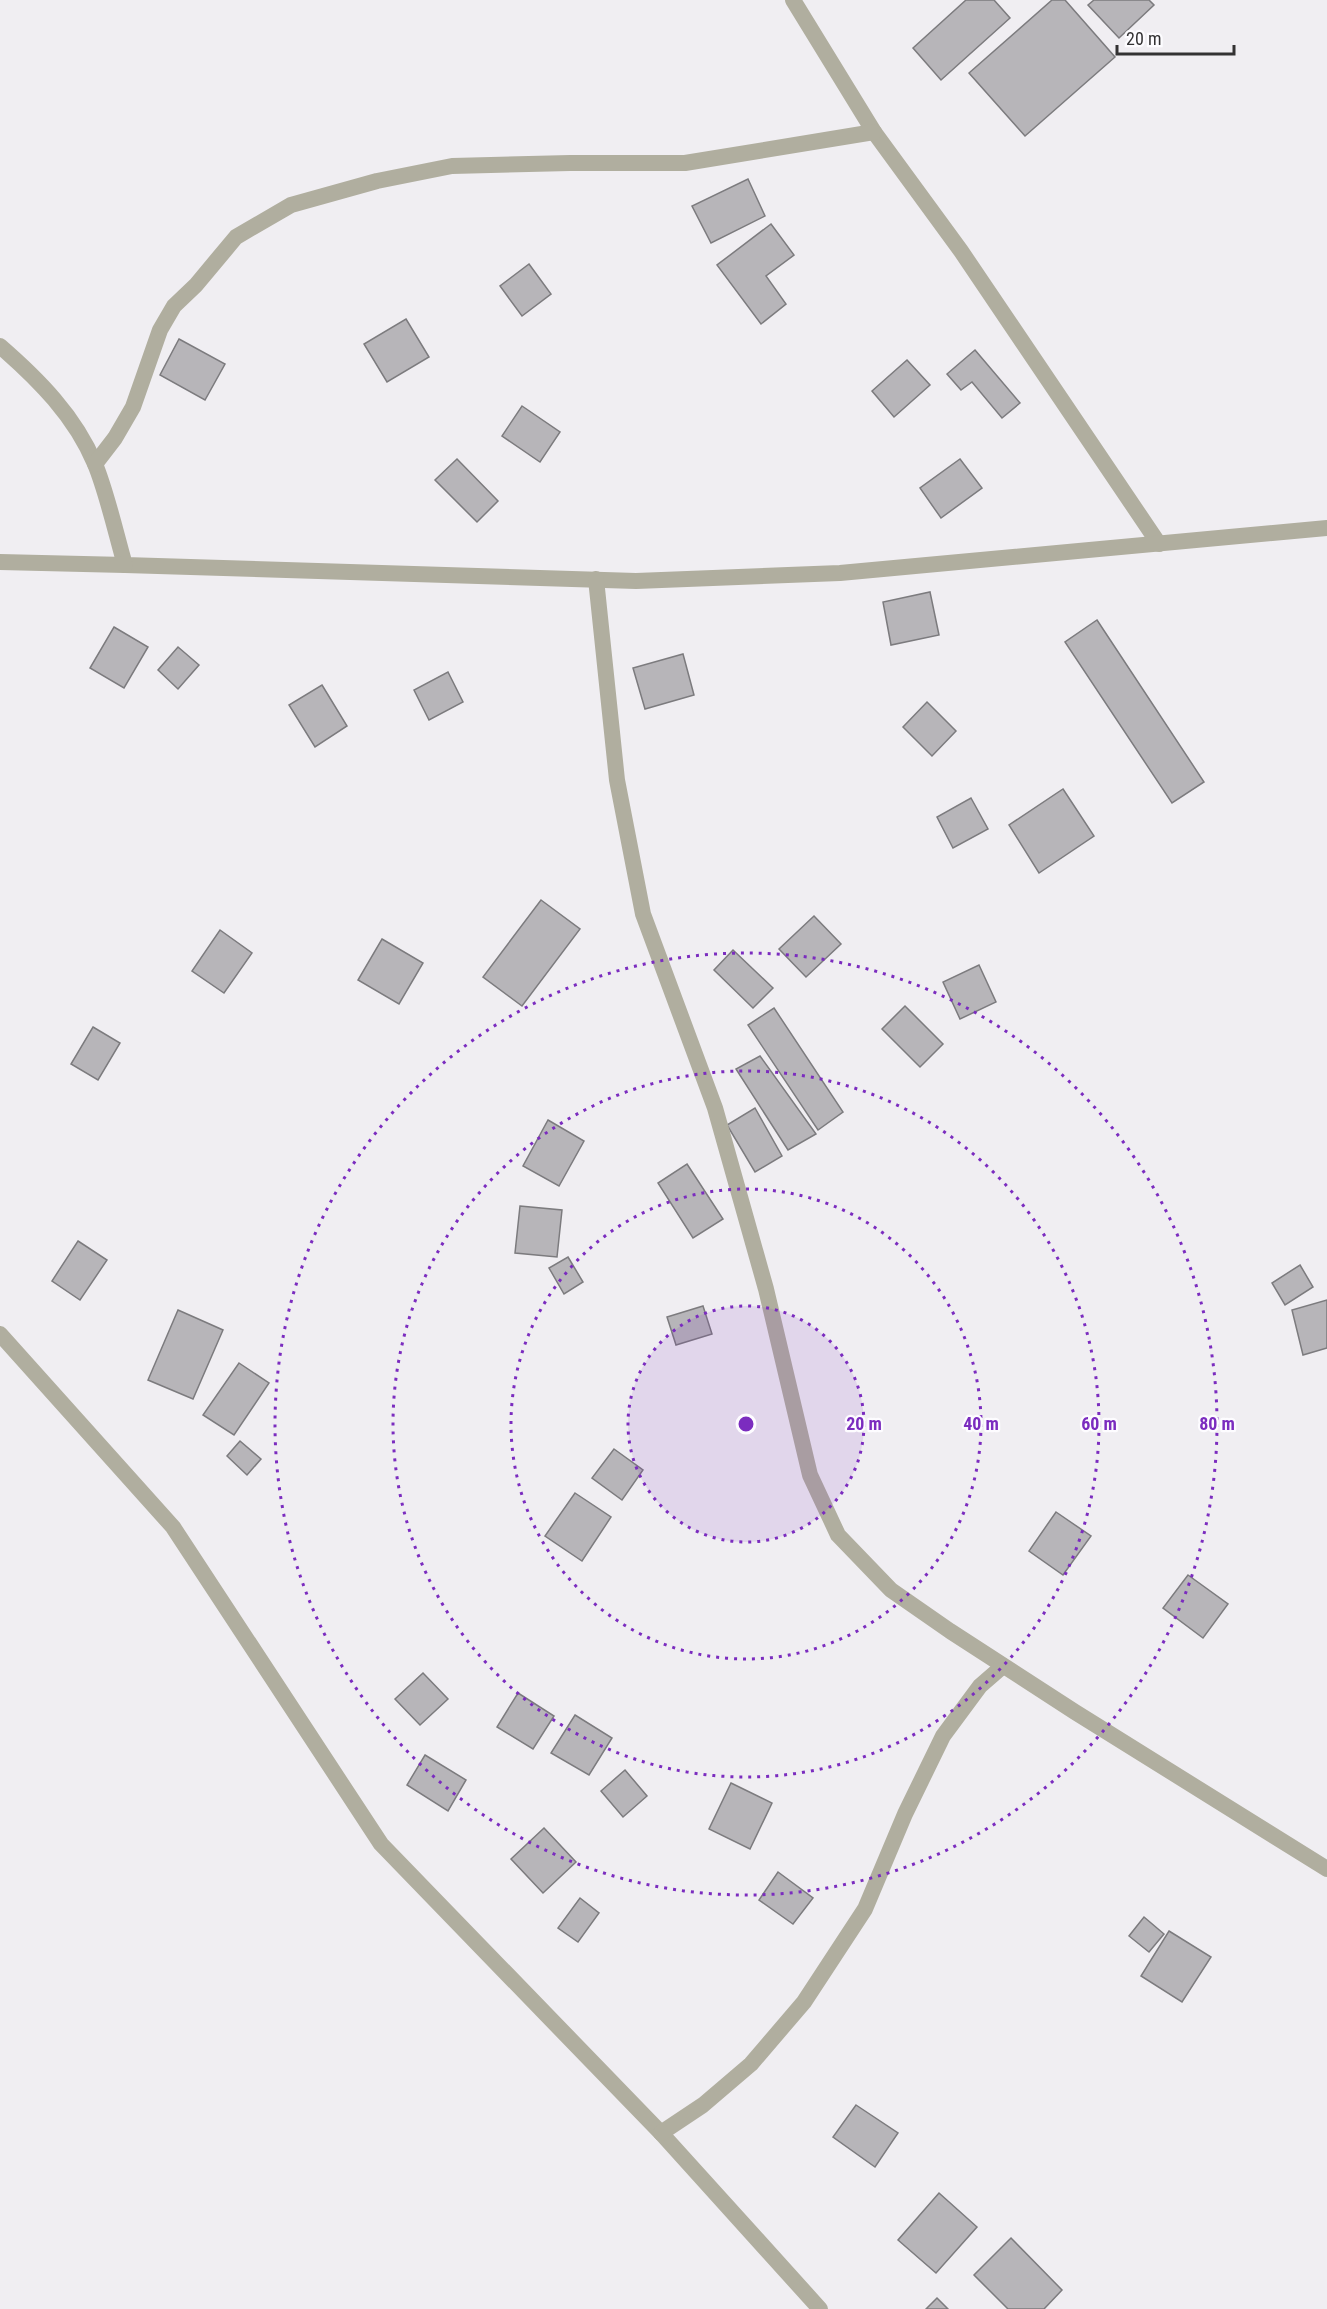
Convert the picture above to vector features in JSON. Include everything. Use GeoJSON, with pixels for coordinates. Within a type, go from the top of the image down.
{"type":"FeatureCollection","features":[{"type":"Feature","properties":{"kind":"street"},"geometry":{"type":"LineString","coordinates":[[793,0],[874,132],[961,251],[1159,544]]}},
{"type":"Feature","properties":{"kind":"street"},"geometry":{"type":"LineString","coordinates":[[95,464],[115,438],[133,407],[160,330],[174,306],[196,285],[237,237],[291,205],[377,181],[452,166],[685,163],[874,132]]}},
{"type":"Feature","properties":{"kind":"street"},"geometry":{"type":"LineString","coordinates":[[0,346],[27,370],[59,405],[76,428],[95,464],[125,566]]}},
{"type":"Feature","properties":{"kind":"street"},"geometry":{"type":"LineString","coordinates":[[0,562],[636,581],[840,573],[1327,528]]}},
{"type":"Feature","properties":{"kind":"street"},"geometry":{"type":"LineString","coordinates":[[596,579],[617,780],[643,914],[715,1108],[766,1289],[810,1475],[838,1535],[891,1590],[1003,1666],[1327,1869]]}},
{"type":"Feature","properties":{"kind":"street"},"geometry":{"type":"LineString","coordinates":[[0,1334],[174,1527],[381,1844],[661,2133],[820,2309]]}},
{"type":"Feature","properties":{"kind":"street"},"geometry":{"type":"LineString","coordinates":[[661,2133],[703,2105],[751,2064],[804,2002],[865,1909],[905,1814],[943,1736],[981,1686],[1003,1666]]}},
{"type":"Feature","properties":{"kind":"building"},"geometry":{"type":"Polygon","coordinates":[[[966,0],[994,0],[1010,18],[941,80],[913,48],[966,0]]]}},
{"type":"Feature","properties":{"kind":"building"},"geometry":{"type":"Polygon","coordinates":[[[1052,0],[1065,0],[1115,57],[1025,136],[969,73],[1052,0]]]}},
{"type":"Feature","properties":{"kind":"building"},"geometry":{"type":"Polygon","coordinates":[[[1094,0],[1149,0],[1154,5],[1119,38],[1088,5],[1094,0]]]}},
{"type":"Feature","properties":{"kind":"building"},"geometry":{"type":"Polygon","coordinates":[[[748,179],[765,216],[711,243],[692,206],[748,179]]]}},
{"type":"Feature","properties":{"kind":"building"},"geometry":{"type":"Polygon","coordinates":[[[771,224],[794,255],[766,276],[786,304],[761,324],[717,265],[771,224]]]}},
{"type":"Feature","properties":{"kind":"building"},"geometry":{"type":"Polygon","coordinates":[[[529,264],[551,294],[522,316],[500,286],[529,264]]]}},
{"type":"Feature","properties":{"kind":"building"},"geometry":{"type":"Polygon","coordinates":[[[406,319],[429,357],[387,382],[364,344],[406,319]]]}},
{"type":"Feature","properties":{"kind":"building"},"geometry":{"type":"Polygon","coordinates":[[[179,339],[225,364],[205,400],[160,375],[179,339]]]}},
{"type":"Feature","properties":{"kind":"building"},"geometry":{"type":"Polygon","coordinates":[[[975,350],[1020,403],[1002,418],[972,382],[961,390],[947,374],[975,350]]]}},
{"type":"Feature","properties":{"kind":"building"},"geometry":{"type":"Polygon","coordinates":[[[907,360],[930,385],[894,417],[872,391],[907,360]]]}},
{"type":"Feature","properties":{"kind":"building"},"geometry":{"type":"Polygon","coordinates":[[[522,406],[560,432],[540,462],[502,436],[522,406]]]}},
{"type":"Feature","properties":{"kind":"building"},"geometry":{"type":"Polygon","coordinates":[[[457,459],[498,501],[477,522],[435,480],[457,459]]]}},
{"type":"Feature","properties":{"kind":"building"},"geometry":{"type":"Polygon","coordinates":[[[960,459],[982,488],[941,518],[920,488],[960,459]]]}},
{"type":"Feature","properties":{"kind":"building"},"geometry":{"type":"Polygon","coordinates":[[[930,592],[939,635],[891,645],[883,602],[930,592]]]}},
{"type":"Feature","properties":{"kind":"building"},"geometry":{"type":"Polygon","coordinates":[[[1097,620],[1204,782],[1172,803],[1065,642],[1097,620]]]}},
{"type":"Feature","properties":{"kind":"building"},"geometry":{"type":"Polygon","coordinates":[[[114,627],[148,647],[124,688],[90,668],[114,627]]]}},
{"type":"Feature","properties":{"kind":"building"},"geometry":{"type":"Polygon","coordinates":[[[178,647],[199,665],[178,689],[158,670],[178,647]]]}},
{"type":"Feature","properties":{"kind":"building"},"geometry":{"type":"Polygon","coordinates":[[[683,654],[694,695],[645,709],[633,668],[683,654]]]}},
{"type":"Feature","properties":{"kind":"building"},"geometry":{"type":"Polygon","coordinates":[[[448,672],[463,702],[429,720],[414,690],[448,672]]]}},
{"type":"Feature","properties":{"kind":"building"},"geometry":{"type":"Polygon","coordinates":[[[322,685],[347,726],[315,747],[289,705],[322,685]]]}},
{"type":"Feature","properties":{"kind":"building"},"geometry":{"type":"Polygon","coordinates":[[[927,702],[956,731],[932,756],[903,727],[927,702]]]}},
{"type":"Feature","properties":{"kind":"building"},"geometry":{"type":"Polygon","coordinates":[[[1063,789],[1094,836],[1039,873],[1009,825],[1063,789]]]}},
{"type":"Feature","properties":{"kind":"building"},"geometry":{"type":"Polygon","coordinates":[[[971,798],[988,829],[953,848],[937,817],[971,798]]]}},
{"type":"Feature","properties":{"kind":"building"},"geometry":{"type":"Polygon","coordinates":[[[541,900],[580,929],[522,1006],[483,977],[541,900]]]}},
{"type":"Feature","properties":{"kind":"building"},"geometry":{"type":"Polygon","coordinates":[[[814,916],[841,944],[806,977],[779,949],[814,916]]]}},
{"type":"Feature","properties":{"kind":"building"},"geometry":{"type":"Polygon","coordinates":[[[220,930],[252,953],[224,993],[192,971],[220,930]]]}},
{"type":"Feature","properties":{"kind":"building"},"geometry":{"type":"Polygon","coordinates":[[[382,939],[423,963],[399,1004],[358,980],[382,939]]]}},
{"type":"Feature","properties":{"kind":"building"},"geometry":{"type":"Polygon","coordinates":[[[733,950],[773,988],[753,1008],[714,970],[733,950]]]}},
{"type":"Feature","properties":{"kind":"building"},"geometry":{"type":"Polygon","coordinates":[[[979,965],[996,1002],[960,1019],[943,982],[979,965]]]}},
{"type":"Feature","properties":{"kind":"building"},"geometry":{"type":"Polygon","coordinates":[[[905,1006],[943,1044],[920,1067],[882,1029],[905,1006]]]}},
{"type":"Feature","properties":{"kind":"building"},"geometry":{"type":"Polygon","coordinates":[[[774,1008],[843,1112],[818,1130],[748,1025],[774,1008]]]}},
{"type":"Feature","properties":{"kind":"building"},"geometry":{"type":"Polygon","coordinates":[[[93,1027],[120,1043],[98,1080],[71,1064],[93,1027]]]}},
{"type":"Feature","properties":{"kind":"building"},"geometry":{"type":"Polygon","coordinates":[[[760,1056],[816,1134],[788,1150],[736,1069],[760,1056]]]}},
{"type":"Feature","properties":{"kind":"building"},"geometry":{"type":"Polygon","coordinates":[[[755,1108],[782,1156],[755,1172],[727,1125],[755,1108]]]}},
{"type":"Feature","properties":{"kind":"building"},"geometry":{"type":"Polygon","coordinates":[[[548,1120],[584,1141],[559,1186],[523,1166],[548,1120]]]}},
{"type":"Feature","properties":{"kind":"building"},"geometry":{"type":"Polygon","coordinates":[[[687,1164],[723,1219],[693,1238],[658,1183],[687,1164]]]}},
{"type":"Feature","properties":{"kind":"building"},"geometry":{"type":"Polygon","coordinates":[[[520,1206],[562,1210],[557,1257],[515,1253],[520,1206]]]}},
{"type":"Feature","properties":{"kind":"building"},"geometry":{"type":"Polygon","coordinates":[[[78,1241],[107,1260],[80,1300],[52,1281],[78,1241]]]}},
{"type":"Feature","properties":{"kind":"building"},"geometry":{"type":"Polygon","coordinates":[[[568,1257],[583,1282],[564,1294],[549,1268],[568,1257]]]}},
{"type":"Feature","properties":{"kind":"building"},"geometry":{"type":"Polygon","coordinates":[[[1300,1265],[1313,1287],[1285,1305],[1272,1283],[1300,1265]]]}},
{"type":"Feature","properties":{"kind":"building"},"geometry":{"type":"Polygon","coordinates":[[[1327,1300],[1327,1348],[1303,1355],[1292,1310],[1327,1300]]]}},
{"type":"Feature","properties":{"kind":"building"},"geometry":{"type":"Polygon","coordinates":[[[703,1306],[712,1334],[676,1345],[667,1317],[703,1306]]]}},
{"type":"Feature","properties":{"kind":"building"},"geometry":{"type":"Polygon","coordinates":[[[178,1310],[223,1330],[193,1399],[148,1380],[178,1310]]]}},
{"type":"Feature","properties":{"kind":"building"},"geometry":{"type":"Polygon","coordinates":[[[239,1363],[269,1383],[234,1435],[203,1415],[239,1363]]]}},
{"type":"Feature","properties":{"kind":"building"},"geometry":{"type":"Polygon","coordinates":[[[240,1441],[261,1459],[247,1475],[227,1456],[240,1441]]]}},
{"type":"Feature","properties":{"kind":"building"},"geometry":{"type":"Polygon","coordinates":[[[614,1449],[643,1470],[622,1500],[592,1478],[614,1449]]]}},
{"type":"Feature","properties":{"kind":"building"},"geometry":{"type":"Polygon","coordinates":[[[575,1493],[611,1517],[582,1561],[545,1536],[575,1493]]]}},
{"type":"Feature","properties":{"kind":"building"},"geometry":{"type":"Polygon","coordinates":[[[1056,1512],[1091,1536],[1063,1575],[1029,1551],[1056,1512]]]}},
{"type":"Feature","properties":{"kind":"building"},"geometry":{"type":"Polygon","coordinates":[[[1188,1575],[1228,1604],[1203,1638],[1163,1608],[1188,1575]]]}},
{"type":"Feature","properties":{"kind":"building"},"geometry":{"type":"Polygon","coordinates":[[[423,1673],[448,1699],[420,1725],[395,1699],[423,1673]]]}},
{"type":"Feature","properties":{"kind":"building"},"geometry":{"type":"Polygon","coordinates":[[[518,1693],[554,1716],[533,1749],[497,1727],[518,1693]]]}},
{"type":"Feature","properties":{"kind":"building"},"geometry":{"type":"Polygon","coordinates":[[[575,1715],[612,1738],[589,1775],[551,1753],[575,1715]]]}},
{"type":"Feature","properties":{"kind":"building"},"geometry":{"type":"Polygon","coordinates":[[[425,1755],[466,1780],[448,1811],[407,1785],[425,1755]]]}},
{"type":"Feature","properties":{"kind":"building"},"geometry":{"type":"Polygon","coordinates":[[[625,1770],[647,1796],[623,1817],[601,1791],[625,1770]]]}},
{"type":"Feature","properties":{"kind":"building"},"geometry":{"type":"Polygon","coordinates":[[[731,1783],[772,1803],[750,1849],[709,1829],[731,1783]]]}},
{"type":"Feature","properties":{"kind":"building"},"geometry":{"type":"Polygon","coordinates":[[[544,1828],[576,1862],[543,1893],[511,1859],[544,1828]]]}},
{"type":"Feature","properties":{"kind":"building"},"geometry":{"type":"Polygon","coordinates":[[[778,1872],[813,1898],[793,1924],[759,1900],[778,1872]]]}},
{"type":"Feature","properties":{"kind":"building"},"geometry":{"type":"Polygon","coordinates":[[[580,1898],[599,1913],[578,1942],[558,1928],[580,1898]]]}},
{"type":"Feature","properties":{"kind":"building"},"geometry":{"type":"Polygon","coordinates":[[[1144,1917],[1164,1934],[1149,1952],[1129,1936],[1144,1917]]]}},
{"type":"Feature","properties":{"kind":"building"},"geometry":{"type":"Polygon","coordinates":[[[1169,1931],[1211,1957],[1182,2002],[1141,1976],[1169,1931]]]}},
{"type":"Feature","properties":{"kind":"building"},"geometry":{"type":"Polygon","coordinates":[[[856,2105],[898,2133],[875,2167],[833,2137],[856,2105]]]}},
{"type":"Feature","properties":{"kind":"building"},"geometry":{"type":"Polygon","coordinates":[[[939,2193],[977,2227],[936,2273],[898,2240],[939,2193]]]}},
{"type":"Feature","properties":{"kind":"building"},"geometry":{"type":"Polygon","coordinates":[[[1011,2238],[1062,2290],[1044,2309],[1008,2309],[974,2275],[1011,2238]]]}},
{"type":"Feature","properties":{"kind":"building"},"geometry":{"type":"Polygon","coordinates":[[[937,2298],[948,2309],[926,2309],[937,2298]]]}}]}
